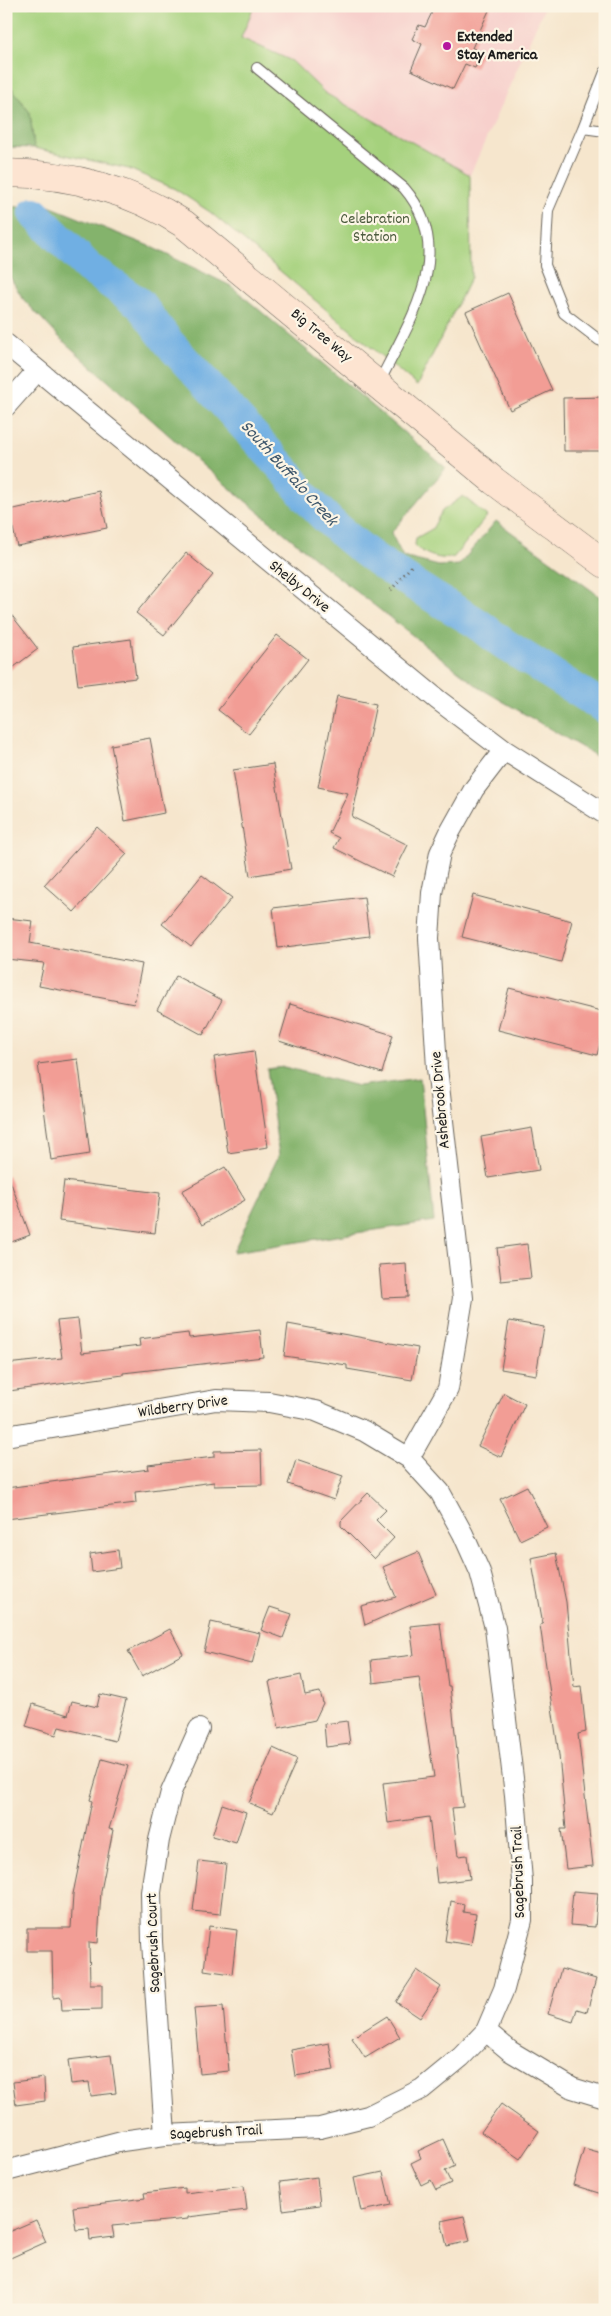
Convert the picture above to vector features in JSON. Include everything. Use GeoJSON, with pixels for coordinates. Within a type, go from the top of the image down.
{"type":"FeatureCollection","features":[{"type":"Feature","properties":{"kind":"main road","name":"Big Tree Way"},"geometry":{"type":"LineString","coordinates":[[6,173],[34,174],[94,183],[118,191],[167,213],[206,240],[494,481],[605,564]]}},
{"type":"Feature","properties":{"kind":"street","name":"Shelby Drive"},"geometry":{"type":"LineString","coordinates":[[6,344],[438,700],[504,750],[605,814]]}},
{"type":"Feature","properties":{"kind":"street"},"geometry":{"type":"LineString","coordinates":[[6,406],[37,371]]}},
{"type":"Feature","properties":{"kind":"street","name":"Ashebrook Drive"},"geometry":{"type":"LineString","coordinates":[[409,1458],[448,1389],[457,1345],[462,1298],[438,1068],[429,938],[432,893],[440,853],[450,832],[474,789],[504,750]]}},
{"type":"Feature","properties":{"kind":"street","name":"Wildberry Drive"},"geometry":{"type":"LineString","coordinates":[[6,1436],[216,1400],[269,1402],[316,1411],[364,1431],[409,1458]]}},
{"type":"Feature","properties":{"kind":"street","name":"Sagebrush Trail"},"geometry":{"type":"LineString","coordinates":[[6,2172],[122,2141],[165,2135],[320,2128],[368,2116],[422,2089],[461,2057],[486,2031],[504,1989],[522,1920],[522,1881],[515,1795],[495,1628],[480,1572],[464,1534],[440,1492],[409,1458]]}},
{"type":"Feature","properties":{"kind":"street","name":"Sagebrush Court"},"geometry":{"type":"LineString","coordinates":[[165,2135],[150,1892],[159,1840],[171,1792],[199,1729]]}},
{"type":"Feature","properties":{"kind":"street"},"geometry":{"type":"LineString","coordinates":[[486,2031],[510,2051],[572,2088],[605,2098]]}},
{"type":"Feature","properties":{"kind":"lane"},"geometry":{"type":"LineString","coordinates":[[257,68],[404,188],[413,198],[424,225],[430,242],[428,276],[379,384]]}},
{"type":"Feature","properties":{"kind":"lane"},"geometry":{"type":"LineString","coordinates":[[605,72],[548,210],[545,265],[564,313],[599,340],[605,342]]}},
{"type":"Feature","properties":{"kind":"lane"},"geometry":{"type":"LineString","coordinates":[[583,128],[605,131]]}},
{"type":"Feature","properties":{"kind":"path"},"geometry":{"type":"LineString","coordinates":[[392,590],[413,564]]}},
{"type":"Feature","properties":{"kind":"shaded area"},"geometry":{"type":"Polygon","coordinates":[[[254,6],[545,6],[470,175],[325,93],[292,61],[240,38],[254,6]]]}},
{"type":"Feature","properties":{"kind":"green space","name":"Celebration Station"},"geometry":{"type":"Polygon","coordinates":[[[6,6],[254,6],[241,38],[292,61],[325,93],[470,175],[471,277],[417,386],[210,212],[175,189],[129,169],[34,148],[30,113],[6,80],[6,6]]]}},
{"type":"Feature","properties":{"kind":"green space"},"geometry":{"type":"Polygon","coordinates":[[[6,80],[30,113],[34,148],[6,147],[6,80]]]}},
{"type":"Feature","properties":{"kind":"green space"},"geometry":{"type":"Polygon","coordinates":[[[49,206],[149,246],[231,286],[446,468],[391,533],[403,557],[439,566],[459,565],[496,521],[605,600],[605,761],[480,688],[329,570],[208,470],[62,340],[23,299],[6,270],[6,216],[9,207],[49,206]]]}},
{"type":"Feature","properties":{"kind":"green space"},"geometry":{"type":"Polygon","coordinates":[[[463,496],[487,516],[454,557],[438,558],[418,549],[415,545],[416,538],[432,529],[442,511],[463,496]]]}},
{"type":"Feature","properties":{"kind":"green space"},"geometry":{"type":"Polygon","coordinates":[[[284,1067],[358,1086],[420,1078],[434,1221],[233,1252],[279,1155],[267,1069],[284,1067]]]}},
{"type":"Feature","properties":{"kind":"building","name":"Extended Stay America"},"geometry":{"type":"Polygon","coordinates":[[[435,6],[491,6],[472,48],[482,52],[475,68],[465,64],[453,89],[411,70],[422,44],[412,39],[419,25],[425,27],[435,6]]]}},
{"type":"Feature","properties":{"kind":"building"},"geometry":{"type":"Polygon","coordinates":[[[508,293],[552,390],[510,410],[466,312],[508,293]]]}},
{"type":"Feature","properties":{"kind":"building"},"geometry":{"type":"Polygon","coordinates":[[[605,397],[605,451],[564,451],[563,398],[605,397]]]}},
{"type":"Feature","properties":{"kind":"building"},"geometry":{"type":"Polygon","coordinates":[[[99,491],[107,528],[17,546],[9,510],[99,491]]]}},
{"type":"Feature","properties":{"kind":"building"},"geometry":{"type":"Polygon","coordinates":[[[186,553],[213,575],[164,635],[136,613],[186,553]]]}},
{"type":"Feature","properties":{"kind":"building"},"geometry":{"type":"Polygon","coordinates":[[[6,608],[38,649],[6,673],[6,608]]]}},
{"type":"Feature","properties":{"kind":"building"},"geometry":{"type":"Polygon","coordinates":[[[277,635],[308,659],[249,734],[218,710],[277,635]]]}},
{"type":"Feature","properties":{"kind":"building"},"geometry":{"type":"Polygon","coordinates":[[[131,639],[136,678],[78,685],[73,647],[131,639]]]}},
{"type":"Feature","properties":{"kind":"building"},"geometry":{"type":"Polygon","coordinates":[[[337,696],[376,704],[352,817],[408,845],[392,877],[334,848],[339,838],[329,833],[348,793],[318,787],[337,696]]]}},
{"type":"Feature","properties":{"kind":"building"},"geometry":{"type":"Polygon","coordinates":[[[150,738],[164,813],[125,821],[111,745],[150,738]]]}},
{"type":"Feature","properties":{"kind":"building"},"geometry":{"type":"Polygon","coordinates":[[[273,764],[291,869],[250,876],[233,770],[273,764]]]}},
{"type":"Feature","properties":{"kind":"building"},"geometry":{"type":"Polygon","coordinates":[[[97,827],[127,854],[74,912],[44,885],[97,827]]]}},
{"type":"Feature","properties":{"kind":"building"},"geometry":{"type":"Polygon","coordinates":[[[202,875],[232,898],[191,947],[162,924],[202,875]]]}},
{"type":"Feature","properties":{"kind":"building"},"geometry":{"type":"Polygon","coordinates":[[[473,895],[572,921],[561,962],[462,937],[473,895]]]}},
{"type":"Feature","properties":{"kind":"building"},"geometry":{"type":"Polygon","coordinates":[[[364,897],[369,936],[278,948],[273,908],[364,897]]]}},
{"type":"Feature","properties":{"kind":"building"},"geometry":{"type":"Polygon","coordinates":[[[6,918],[33,921],[30,943],[142,964],[134,1004],[39,986],[44,963],[6,959],[6,918]]]}},
{"type":"Feature","properties":{"kind":"building"},"geometry":{"type":"Polygon","coordinates":[[[176,976],[222,1000],[203,1035],[157,1010],[176,976]]]}},
{"type":"Feature","properties":{"kind":"building"},"geometry":{"type":"Polygon","coordinates":[[[509,988],[605,1012],[605,1025],[597,1055],[498,1030],[509,988]]]}},
{"type":"Feature","properties":{"kind":"building"},"geometry":{"type":"Polygon","coordinates":[[[290,1004],[393,1035],[382,1073],[279,1041],[290,1004]]]}},
{"type":"Feature","properties":{"kind":"building"},"geometry":{"type":"Polygon","coordinates":[[[254,1051],[268,1147],[228,1153],[214,1057],[254,1051]]]}},
{"type":"Feature","properties":{"kind":"building"},"geometry":{"type":"Polygon","coordinates":[[[78,1059],[90,1154],[51,1160],[38,1064],[78,1059]]]}},
{"type":"Feature","properties":{"kind":"building"},"geometry":{"type":"Polygon","coordinates":[[[532,1128],[539,1170],[488,1178],[481,1137],[532,1128]]]}},
{"type":"Feature","properties":{"kind":"building"},"geometry":{"type":"Polygon","coordinates":[[[225,1167],[245,1200],[202,1225],[182,1191],[225,1167]]]}},
{"type":"Feature","properties":{"kind":"building"},"geometry":{"type":"Polygon","coordinates":[[[8,1175],[30,1235],[6,1244],[6,1176],[8,1175]]]}},
{"type":"Feature","properties":{"kind":"building"},"geometry":{"type":"Polygon","coordinates":[[[64,1181],[160,1193],[155,1233],[59,1221],[64,1181]]]}},
{"type":"Feature","properties":{"kind":"building"},"geometry":{"type":"Polygon","coordinates":[[[527,1244],[531,1278],[501,1281],[497,1248],[527,1244]]]}},
{"type":"Feature","properties":{"kind":"building"},"geometry":{"type":"Polygon","coordinates":[[[406,1263],[408,1297],[382,1298],[379,1265],[406,1263]]]}},
{"type":"Feature","properties":{"kind":"building"},"geometry":{"type":"Polygon","coordinates":[[[78,1319],[82,1353],[140,1346],[139,1339],[188,1333],[189,1338],[260,1330],[263,1357],[123,1373],[123,1375],[9,1391],[6,1364],[62,1358],[57,1321],[78,1319]]]}},
{"type":"Feature","properties":{"kind":"building"},"geometry":{"type":"Polygon","coordinates":[[[509,1321],[544,1327],[536,1375],[501,1369],[509,1321]]]}},
{"type":"Feature","properties":{"kind":"building"},"geometry":{"type":"Polygon","coordinates":[[[288,1324],[418,1348],[412,1380],[347,1369],[347,1365],[284,1356],[288,1324]]]}},
{"type":"Feature","properties":{"kind":"building"},"geometry":{"type":"Polygon","coordinates":[[[504,1393],[525,1404],[501,1457],[478,1446],[504,1393]]]}},
{"type":"Feature","properties":{"kind":"building"},"geometry":{"type":"Polygon","coordinates":[[[261,1450],[262,1485],[214,1486],[214,1482],[135,1492],[136,1503],[6,1519],[6,1488],[149,1469],[148,1465],[214,1457],[214,1451],[261,1450]]]}},
{"type":"Feature","properties":{"kind":"building"},"geometry":{"type":"Polygon","coordinates":[[[296,1460],[343,1476],[334,1500],[288,1484],[296,1460]]]}},
{"type":"Feature","properties":{"kind":"building"},"geometry":{"type":"Polygon","coordinates":[[[527,1486],[547,1527],[520,1540],[500,1499],[527,1486]]]}},
{"type":"Feature","properties":{"kind":"building"},"geometry":{"type":"Polygon","coordinates":[[[368,1493],[386,1510],[376,1520],[394,1538],[374,1559],[341,1526],[341,1521],[368,1493]]]}},
{"type":"Feature","properties":{"kind":"building"},"geometry":{"type":"Polygon","coordinates":[[[118,1550],[120,1568],[92,1572],[90,1554],[118,1550]]]}},
{"type":"Feature","properties":{"kind":"building"},"geometry":{"type":"Polygon","coordinates":[[[418,1552],[436,1594],[365,1625],[361,1606],[396,1597],[383,1567],[418,1552]]]}},
{"type":"Feature","properties":{"kind":"building"},"geometry":{"type":"Polygon","coordinates":[[[556,1553],[566,1602],[574,1687],[581,1686],[586,1732],[578,1734],[593,1866],[566,1869],[561,1829],[566,1829],[559,1755],[540,1625],[543,1624],[531,1558],[556,1553]]]}},
{"type":"Feature","properties":{"kind":"building"},"geometry":{"type":"Polygon","coordinates":[[[270,1607],[292,1614],[283,1638],[261,1630],[270,1607]]]}},
{"type":"Feature","properties":{"kind":"building"},"geometry":{"type":"Polygon","coordinates":[[[211,1622],[260,1633],[252,1664],[204,1652],[211,1622]]]}},
{"type":"Feature","properties":{"kind":"building"},"geometry":{"type":"Polygon","coordinates":[[[440,1623],[448,1686],[450,1686],[463,1807],[452,1808],[458,1856],[467,1855],[470,1879],[437,1883],[429,1817],[388,1823],[383,1783],[434,1777],[419,1677],[373,1683],[371,1660],[414,1655],[410,1626],[440,1623]]]}},
{"type":"Feature","properties":{"kind":"building"},"geometry":{"type":"Polygon","coordinates":[[[170,1629],[183,1654],[142,1676],[128,1651],[170,1629]]]}},
{"type":"Feature","properties":{"kind":"building"},"geometry":{"type":"Polygon","coordinates":[[[301,1675],[305,1695],[320,1692],[323,1703],[315,1720],[279,1728],[269,1682],[301,1675]]]}},
{"type":"Feature","properties":{"kind":"building"},"geometry":{"type":"Polygon","coordinates":[[[100,1694],[126,1700],[115,1741],[59,1727],[56,1735],[26,1726],[33,1704],[68,1715],[72,1701],[97,1707],[100,1694]]]}},
{"type":"Feature","properties":{"kind":"building"},"geometry":{"type":"Polygon","coordinates":[[[347,1721],[350,1744],[326,1747],[324,1724],[347,1721]]]}},
{"type":"Feature","properties":{"kind":"building"},"geometry":{"type":"Polygon","coordinates":[[[273,1748],[297,1759],[273,1813],[249,1803],[273,1748]]]}},
{"type":"Feature","properties":{"kind":"building"},"geometry":{"type":"Polygon","coordinates":[[[102,1759],[128,1766],[109,1829],[113,1830],[101,1891],[98,1943],[89,1942],[90,1984],[102,1984],[102,2009],[62,2010],[61,1997],[53,1998],[52,1951],[27,1951],[27,1928],[71,1928],[73,1894],[92,1801],[90,1800],[102,1759]]]}},
{"type":"Feature","properties":{"kind":"building"},"geometry":{"type":"Polygon","coordinates":[[[222,1804],[246,1812],[236,1843],[212,1836],[222,1804]]]}},
{"type":"Feature","properties":{"kind":"building"},"geometry":{"type":"Polygon","coordinates":[[[199,1861],[226,1864],[220,1914],[193,1911],[199,1861]]]}},
{"type":"Feature","properties":{"kind":"building"},"geometry":{"type":"Polygon","coordinates":[[[573,1891],[598,1893],[595,1927],[570,1925],[573,1891]]]}},
{"type":"Feature","properties":{"kind":"building"},"geometry":{"type":"Polygon","coordinates":[[[451,1901],[464,1904],[463,1912],[476,1914],[471,1945],[445,1941],[451,1901]]]}},
{"type":"Feature","properties":{"kind":"building"},"geometry":{"type":"Polygon","coordinates":[[[209,1926],[237,1930],[232,1974],[204,1970],[209,1926]]]}},
{"type":"Feature","properties":{"kind":"building"},"geometry":{"type":"Polygon","coordinates":[[[561,1969],[596,1979],[587,2012],[577,2009],[573,2022],[548,2014],[561,1969]]]}},
{"type":"Feature","properties":{"kind":"building"},"geometry":{"type":"Polygon","coordinates":[[[417,1970],[441,1987],[420,2018],[396,2002],[417,1970]]]}},
{"type":"Feature","properties":{"kind":"building"},"geometry":{"type":"Polygon","coordinates":[[[223,2006],[229,2071],[200,2074],[194,2008],[223,2006]]]}},
{"type":"Feature","properties":{"kind":"building"},"geometry":{"type":"Polygon","coordinates":[[[387,2016],[400,2037],[365,2058],[352,2038],[387,2016]]]}},
{"type":"Feature","properties":{"kind":"building"},"geometry":{"type":"Polygon","coordinates":[[[329,2043],[334,2070],[295,2076],[291,2050],[329,2043]]]}},
{"type":"Feature","properties":{"kind":"building"},"geometry":{"type":"Polygon","coordinates":[[[111,2055],[116,2093],[91,2096],[89,2082],[71,2084],[68,2060],[111,2055]]]}},
{"type":"Feature","properties":{"kind":"building"},"geometry":{"type":"Polygon","coordinates":[[[44,2078],[45,2101],[16,2105],[13,2082],[44,2078]]]}},
{"type":"Feature","properties":{"kind":"building"},"geometry":{"type":"Polygon","coordinates":[[[501,2104],[539,2131],[520,2159],[481,2132],[501,2104]]]}},
{"type":"Feature","properties":{"kind":"building"},"geometry":{"type":"Polygon","coordinates":[[[443,2139],[455,2166],[445,2171],[451,2183],[436,2190],[431,2180],[421,2185],[411,2163],[421,2158],[418,2151],[443,2139]]]}},
{"type":"Feature","properties":{"kind":"building"},"geometry":{"type":"Polygon","coordinates":[[[584,2149],[605,2155],[605,2195],[573,2185],[584,2149]]]}},
{"type":"Feature","properties":{"kind":"building"},"geometry":{"type":"Polygon","coordinates":[[[383,2172],[391,2205],[361,2211],[354,2178],[383,2172]]]}},
{"type":"Feature","properties":{"kind":"building"},"geometry":{"type":"Polygon","coordinates":[[[317,2177],[320,2205],[283,2210],[280,2182],[317,2177]]]}},
{"type":"Feature","properties":{"kind":"building"},"geometry":{"type":"Polygon","coordinates":[[[244,2186],[247,2210],[188,2217],[188,2219],[112,2226],[114,2237],[90,2240],[89,2229],[76,2230],[73,2207],[145,2198],[144,2193],[185,2188],[185,2193],[244,2186]]]}},
{"type":"Feature","properties":{"kind":"building"},"geometry":{"type":"Polygon","coordinates":[[[464,2216],[470,2241],[447,2246],[441,2221],[464,2216]]]}},
{"type":"Feature","properties":{"kind":"building"},"geometry":{"type":"Polygon","coordinates":[[[36,2220],[46,2242],[6,2260],[6,2233],[36,2220]]]}},
{"type":"Feature","properties":{"kind":"waterway","name":"South Buffalo Creek"},"geometry":{"type":"LineString","coordinates":[[34,213],[89,268],[139,303],[169,343],[289,475],[307,498],[350,540],[399,575],[475,622],[506,645],[605,708]]}},
{"type":"Feature","properties":{"kind":"place","name":"Extended Stay America"},"geometry":{"type":"Point","coordinates":[447,46]}}]}
